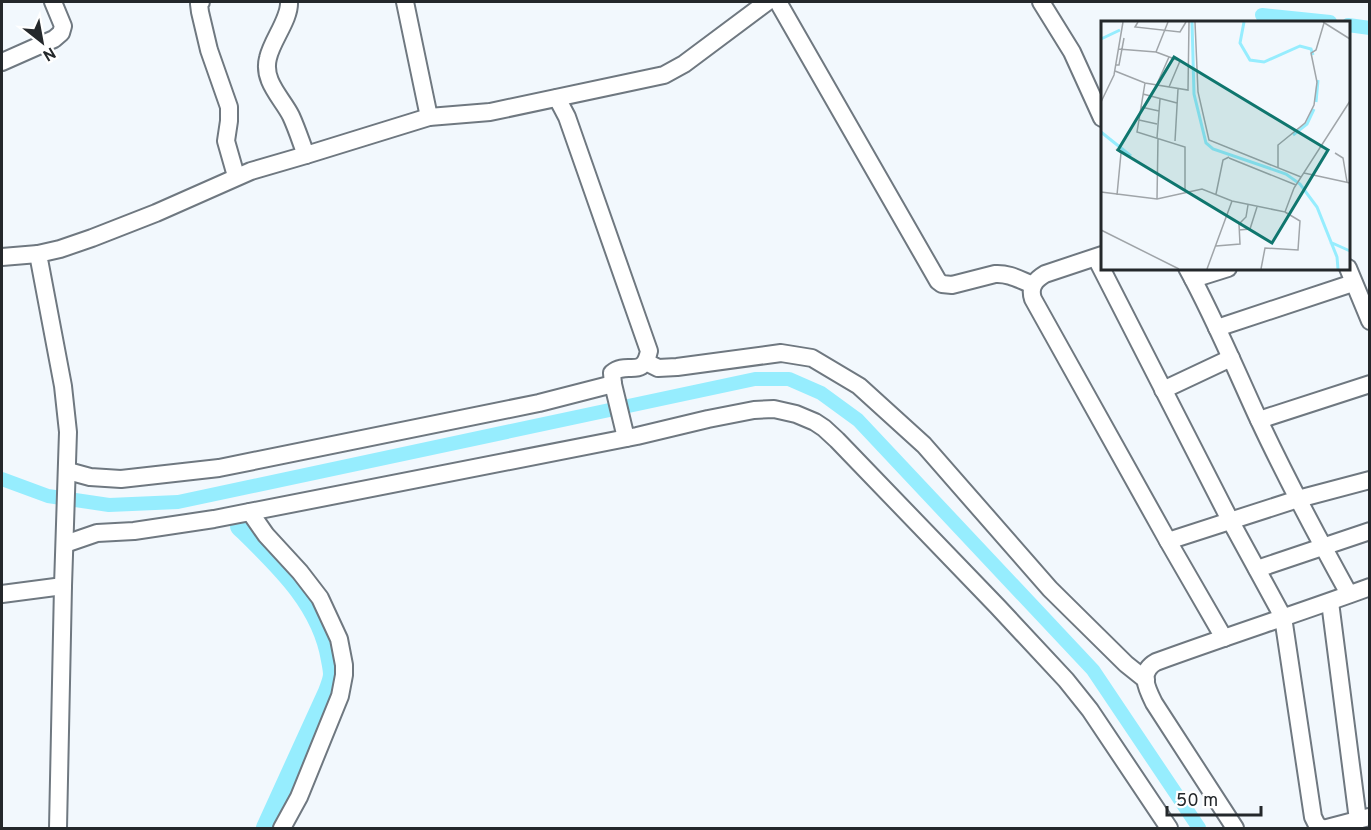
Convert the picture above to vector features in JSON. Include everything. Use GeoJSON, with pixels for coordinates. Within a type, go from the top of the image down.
{"type":"FeatureCollection","features":[{"type":"Feature","properties":{"kind":"street"},"geometry":{"type":"LineString","coordinates":[[2,62],[54,39],[61,33],[63,26],[53,2]]}},
{"type":"Feature","properties":{"kind":"street"},"geometry":{"type":"LineString","coordinates":[[201,2],[200,12],[209,50],[229,107],[226,141],[236,176]]}},
{"type":"Feature","properties":{"kind":"street"},"geometry":{"type":"LineString","coordinates":[[289,2],[267,66],[270,82],[292,118],[306,155]]}},
{"type":"Feature","properties":{"kind":"street"},"geometry":{"type":"LineString","coordinates":[[405,2],[429,117]]}},
{"type":"Feature","properties":{"kind":"street"},"geometry":{"type":"LineString","coordinates":[[2,257],[38,254],[60,249],[156,213],[236,176],[429,117],[490,112],[664,75],[684,64],[767,2]]}},
{"type":"Feature","properties":{"kind":"street"},"geometry":{"type":"LineString","coordinates":[[778,2],[938,281],[952,285],[1002,273],[1033,285]]}},
{"type":"Feature","properties":{"kind":"street"},"geometry":{"type":"LineString","coordinates":[[1041,2],[1072,52],[1101,115]]}},
{"type":"Feature","properties":{"kind":"street"},"geometry":{"type":"LineString","coordinates":[[557,98],[567,117],[649,351],[646,362],[638,368],[613,371],[614,387],[625,432]]}},
{"type":"Feature","properties":{"kind":"street"},"geometry":{"type":"LineString","coordinates":[[38,254],[65,400],[68,432],[58,828]]}},
{"type":"Feature","properties":{"kind":"street"},"geometry":{"type":"LineString","coordinates":[[1099,256],[1045,274],[1038,278],[1031,292],[1224,638]]}},
{"type":"Feature","properties":{"kind":"street"},"geometry":{"type":"LineString","coordinates":[[1106,270],[1163,390],[1283,617],[1313,817],[1317,825],[1324,828],[1364,819],[1330,602]]}},
{"type":"Feature","properties":{"kind":"street"},"geometry":{"type":"LineString","coordinates":[[1215,270],[1190,274],[1298,499],[1349,594]]}},
{"type":"Feature","properties":{"kind":"street"},"geometry":{"type":"LineString","coordinates":[[1217,328],[1351,276],[1370,321]]}},
{"type":"Feature","properties":{"kind":"street"},"geometry":{"type":"LineString","coordinates":[[646,362],[658,368],[677,368],[781,353],[812,358],[860,386],[924,445],[1050,589],[1126,664],[1146,680]]}},
{"type":"Feature","properties":{"kind":"street"},"geometry":{"type":"LineString","coordinates":[[1163,390],[1231,358]]}},
{"type":"Feature","properties":{"kind":"street"},"geometry":{"type":"LineString","coordinates":[[1259,420],[1370,384]]}},
{"type":"Feature","properties":{"kind":"street"},"geometry":{"type":"LineString","coordinates":[[68,476],[121,479],[219,468],[614,387]]}},
{"type":"Feature","properties":{"kind":"street"},"geometry":{"type":"LineString","coordinates":[[65,544],[97,533],[135,531],[250,512],[625,432],[637,436],[708,419],[765,409],[796,414],[824,428],[1066,680],[1090,710],[1169,828]]}},
{"type":"Feature","properties":{"kind":"street"},"geometry":{"type":"LineString","coordinates":[[1168,541],[1298,499],[1370,480]]}},
{"type":"Feature","properties":{"kind":"street"},"geometry":{"type":"LineString","coordinates":[[250,512],[266,535],[320,598],[339,639],[344,665],[340,696],[299,796],[282,828]]}},
{"type":"Feature","properties":{"kind":"street"},"geometry":{"type":"LineString","coordinates":[[1257,569],[1370,531]]}},
{"type":"Feature","properties":{"kind":"street"},"geometry":{"type":"LineString","coordinates":[[2,594],[63,586]]}},
{"type":"Feature","properties":{"kind":"street"},"geometry":{"type":"LineString","coordinates":[[1236,828],[1154,703],[1148,690],[1146,670],[1151,664],[1370,587]]}},
{"type":"Feature","properties":{"kind":"waterway"},"geometry":{"type":"LineString","coordinates":[[1262,15],[1320,21]]}},
{"type":"Feature","properties":{"kind":"waterway"},"geometry":{"type":"LineString","coordinates":[[1350,25],[1370,28]]}},
{"type":"Feature","properties":{"kind":"waterway"},"geometry":{"type":"LineString","coordinates":[[2,479],[48,496],[109,505],[178,502],[755,379],[789,379],[821,393],[858,420],[1093,670],[1199,828]]}},
{"type":"Feature","properties":{"kind":"waterway"},"geometry":{"type":"LineString","coordinates":[[241,526],[285,570],[310,603],[327,640],[334,671],[329,692],[267,828]]}}]}
